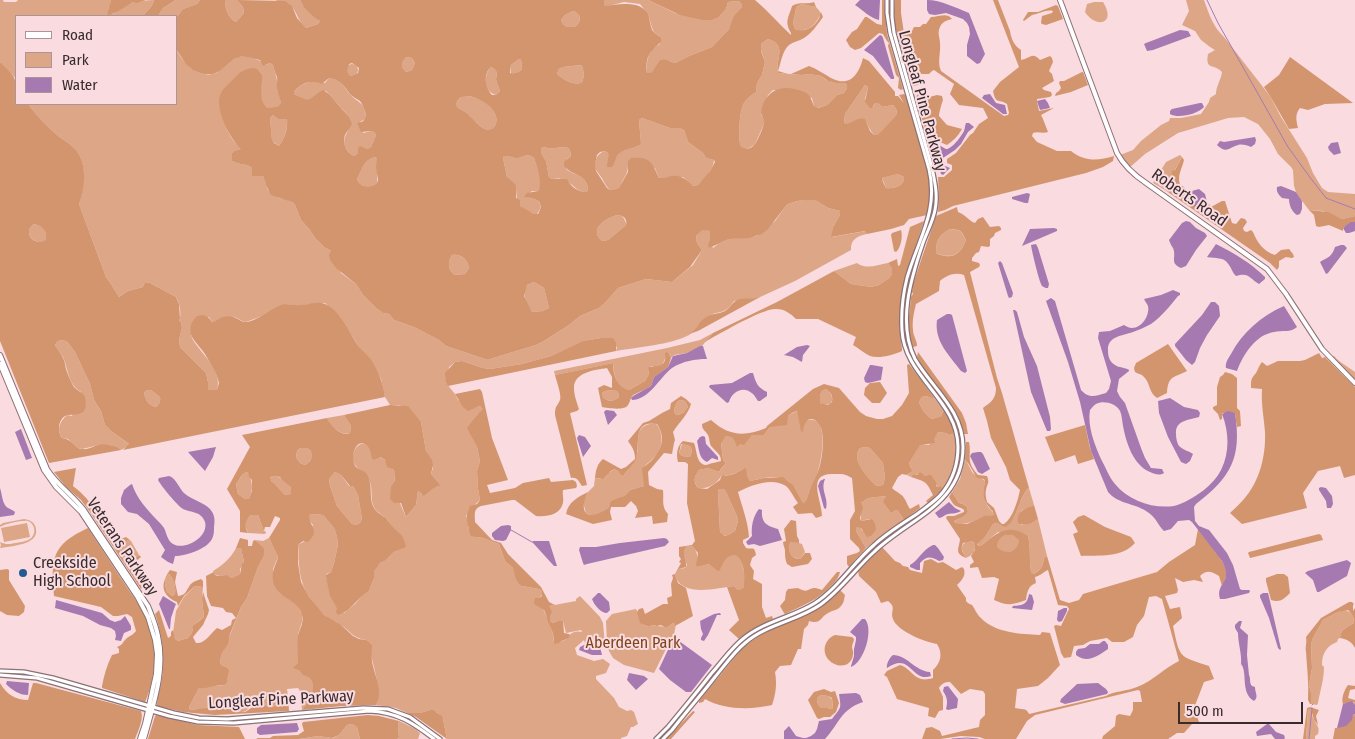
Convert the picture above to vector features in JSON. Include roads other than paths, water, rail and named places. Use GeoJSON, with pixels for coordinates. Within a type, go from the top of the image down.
{"type":"FeatureCollection","features":[{"type":"Feature","properties":{"kind":"main road","name":"Longleaf Pine Parkway"},"geometry":{"type":"LineString","coordinates":[[663,739],[746,642],[760,632],[820,605],[878,548],[937,505],[948,493],[961,466],[963,454],[960,426],[952,408],[911,352],[907,332],[908,299],[913,273],[935,210],[936,192],[935,181],[890,34],[887,0]]}},
{"type":"Feature","properties":{"kind":"main road","name":"Longleaf Pine Parkway"},"geometry":{"type":"LineString","coordinates":[[656,739],[743,639],[758,628],[818,601],[875,544],[934,502],[951,479],[956,465],[958,438],[955,427],[948,411],[911,360],[906,351],[902,335],[905,286],[931,210],[932,187],[930,169],[894,33],[892,0]]}},
{"type":"Feature","properties":{"kind":"main road","name":"Roberts Road"},"geometry":{"type":"LineString","coordinates":[[1060,0],[1117,153],[1126,166],[1146,183],[1268,269],[1322,348],[1355,383]]}},
{"type":"Feature","properties":{"kind":"main road","name":"Veterans Parkway"},"geometry":{"type":"LineString","coordinates":[[0,355],[47,469],[84,510],[148,606],[154,622],[160,643],[159,680],[140,739]]}},
{"type":"Feature","properties":{"kind":"main road","name":"Veterans Parkway"},"geometry":{"type":"LineString","coordinates":[[0,364],[44,470],[56,487],[81,512],[138,598],[148,617],[157,654],[156,674],[144,739]]}},
{"type":"Feature","properties":{"kind":"main road","name":"Longleaf Pine Parkway"},"geometry":{"type":"LineString","coordinates":[[0,671],[24,672],[53,678],[186,720],[216,723],[241,722],[377,711],[388,712],[403,718],[434,739]]}},
{"type":"Feature","properties":{"kind":"main road","name":"Longleaf Pine Parkway"},"geometry":{"type":"LineString","coordinates":[[0,675],[24,676],[52,682],[150,708],[199,718],[226,719],[378,708],[410,717],[440,739]]}},
{"type":"Feature","properties":{"kind":"water"},"geometry":{"type":"Polygon","coordinates":[[[860,0],[880,0],[879,20],[855,5],[860,0]]]}},
{"type":"Feature","properties":{"kind":"water"},"geometry":{"type":"Polygon","coordinates":[[[927,0],[943,3],[969,13],[985,54],[980,63],[977,64],[967,56],[970,34],[967,23],[963,19],[946,13],[929,14],[927,0]]]}},
{"type":"Feature","properties":{"kind":"water"},"geometry":{"type":"Polygon","coordinates":[[[1180,30],[1188,31],[1191,36],[1147,51],[1144,44],[1180,30]]]}},
{"type":"Feature","properties":{"kind":"water"},"geometry":{"type":"Polygon","coordinates":[[[880,35],[883,38],[894,79],[891,79],[873,56],[864,50],[880,35]]]}},
{"type":"Feature","properties":{"kind":"water"},"geometry":{"type":"Polygon","coordinates":[[[990,94],[996,103],[1005,105],[1007,114],[1003,114],[982,98],[984,95],[990,94]]]}},
{"type":"Feature","properties":{"kind":"water"},"geometry":{"type":"Polygon","coordinates":[[[1045,99],[1050,108],[1040,110],[1037,101],[1045,99]]]}},
{"type":"Feature","properties":{"kind":"water"},"geometry":{"type":"Polygon","coordinates":[[[1200,103],[1204,107],[1193,114],[1178,116],[1170,114],[1172,109],[1200,103]]]}},
{"type":"Feature","properties":{"kind":"water"},"geometry":{"type":"Polygon","coordinates":[[[966,123],[974,127],[955,150],[943,158],[945,166],[950,168],[943,175],[941,174],[932,144],[937,144],[946,149],[949,148],[964,131],[966,123]]]}},
{"type":"Feature","properties":{"kind":"water"},"geometry":{"type":"Polygon","coordinates":[[[1255,137],[1255,144],[1251,147],[1240,145],[1225,150],[1217,145],[1220,141],[1255,137]]]}},
{"type":"Feature","properties":{"kind":"water"},"geometry":{"type":"Polygon","coordinates":[[[1338,142],[1341,153],[1334,155],[1328,147],[1331,143],[1338,142]]]}},
{"type":"Feature","properties":{"kind":"water"},"geometry":{"type":"Polygon","coordinates":[[[1281,186],[1296,192],[1302,201],[1300,214],[1297,215],[1294,212],[1290,206],[1289,199],[1282,198],[1279,195],[1277,187],[1281,186]]]}},
{"type":"Feature","properties":{"kind":"water"},"geometry":{"type":"Polygon","coordinates":[[[1199,189],[1205,194],[1207,202],[1202,212],[1186,199],[1192,191],[1199,189]]]}},
{"type":"Feature","properties":{"kind":"water"},"geometry":{"type":"Polygon","coordinates":[[[1030,194],[1028,203],[1012,199],[1012,197],[1030,194]]]}},
{"type":"Feature","properties":{"kind":"water"},"geometry":{"type":"Polygon","coordinates":[[[1190,222],[1207,236],[1186,266],[1181,268],[1174,262],[1174,251],[1169,240],[1182,223],[1190,222]]]}},
{"type":"Feature","properties":{"kind":"water"},"geometry":{"type":"Polygon","coordinates":[[[1351,222],[1355,222],[1355,231],[1346,233],[1343,228],[1351,222]]]}},
{"type":"Feature","properties":{"kind":"water"},"geometry":{"type":"Polygon","coordinates":[[[1054,228],[1057,231],[1022,246],[1030,229],[1054,228]]]}},
{"type":"Feature","properties":{"kind":"water"},"geometry":{"type":"Polygon","coordinates":[[[1036,244],[1049,284],[1048,288],[1042,286],[1037,273],[1031,245],[1036,244]]]}},
{"type":"Feature","properties":{"kind":"water"},"geometry":{"type":"Polygon","coordinates":[[[1216,244],[1248,263],[1260,272],[1265,279],[1259,284],[1249,276],[1236,276],[1225,260],[1207,257],[1216,244]]]}},
{"type":"Feature","properties":{"kind":"water"},"geometry":{"type":"Polygon","coordinates":[[[1341,245],[1347,248],[1326,274],[1320,262],[1331,255],[1335,247],[1341,245]]]}},
{"type":"Feature","properties":{"kind":"water"},"geometry":{"type":"Polygon","coordinates":[[[1000,261],[1013,293],[1012,297],[1009,298],[998,263],[1000,261]]]}},
{"type":"Feature","properties":{"kind":"water"},"geometry":{"type":"Polygon","coordinates":[[[1173,290],[1180,293],[1180,295],[1159,318],[1151,324],[1113,339],[1108,346],[1108,355],[1113,364],[1129,370],[1119,379],[1117,391],[1125,403],[1145,458],[1151,468],[1162,469],[1164,473],[1159,475],[1150,472],[1144,469],[1135,459],[1126,439],[1121,413],[1116,406],[1106,402],[1094,405],[1090,410],[1089,416],[1091,429],[1102,461],[1115,484],[1134,499],[1150,505],[1166,507],[1185,502],[1201,492],[1218,476],[1224,463],[1227,449],[1226,428],[1222,414],[1228,411],[1235,413],[1237,442],[1231,465],[1218,485],[1194,507],[1195,521],[1199,526],[1209,530],[1227,553],[1233,565],[1240,589],[1250,591],[1249,593],[1225,599],[1220,599],[1219,593],[1226,574],[1222,561],[1192,522],[1189,520],[1178,521],[1171,529],[1164,531],[1146,511],[1116,499],[1108,492],[1091,451],[1080,402],[1068,362],[1046,301],[1051,298],[1055,301],[1081,390],[1087,395],[1096,396],[1106,393],[1111,381],[1098,338],[1099,332],[1110,331],[1124,325],[1132,328],[1139,326],[1148,313],[1148,306],[1144,299],[1173,290]]]}},
{"type":"Feature","properties":{"kind":"water"},"geometry":{"type":"Polygon","coordinates":[[[1211,302],[1215,302],[1219,306],[1220,316],[1207,335],[1192,365],[1186,360],[1175,344],[1202,315],[1211,302]]]}},
{"type":"Feature","properties":{"kind":"water"},"geometry":{"type":"Polygon","coordinates":[[[1284,306],[1297,327],[1292,330],[1274,332],[1261,337],[1246,352],[1237,371],[1226,368],[1226,363],[1235,346],[1247,332],[1260,320],[1284,306]]]}},
{"type":"Feature","properties":{"kind":"water"},"geometry":{"type":"Polygon","coordinates":[[[1013,310],[1017,312],[1024,337],[1037,366],[1050,417],[1050,431],[1047,431],[1031,392],[1013,310]]]}},
{"type":"Feature","properties":{"kind":"water"},"geometry":{"type":"Polygon","coordinates":[[[947,314],[952,315],[967,371],[965,373],[961,371],[947,353],[938,335],[937,320],[947,314]]]}},
{"type":"Feature","properties":{"kind":"water"},"geometry":{"type":"Polygon","coordinates":[[[703,346],[707,359],[689,361],[672,368],[644,396],[632,400],[633,396],[651,386],[654,377],[668,367],[673,356],[687,353],[703,346]]]}},
{"type":"Feature","properties":{"kind":"water"},"geometry":{"type":"Polygon","coordinates":[[[810,346],[803,355],[802,362],[784,355],[797,347],[810,346]]]}},
{"type":"Feature","properties":{"kind":"water"},"geometry":{"type":"Polygon","coordinates":[[[870,365],[883,367],[881,380],[865,382],[864,378],[870,365]]]}},
{"type":"Feature","properties":{"kind":"water"},"geometry":{"type":"Polygon","coordinates":[[[753,373],[756,382],[767,392],[767,396],[760,401],[750,391],[742,390],[736,392],[727,403],[709,387],[710,385],[732,383],[753,373]]]}},
{"type":"Feature","properties":{"kind":"water"},"geometry":{"type":"Polygon","coordinates":[[[1170,398],[1184,407],[1198,410],[1200,413],[1199,417],[1180,423],[1176,429],[1176,439],[1179,446],[1193,454],[1190,461],[1186,464],[1181,462],[1168,437],[1159,413],[1158,401],[1170,398]]]}},
{"type":"Feature","properties":{"kind":"water"},"geometry":{"type":"Polygon","coordinates":[[[606,410],[614,411],[617,415],[608,425],[604,412],[606,410]]]}},
{"type":"Feature","properties":{"kind":"water"},"geometry":{"type":"Polygon","coordinates":[[[21,429],[32,458],[26,460],[15,432],[21,429]]]}},
{"type":"Feature","properties":{"kind":"water"},"geometry":{"type":"Polygon","coordinates":[[[579,435],[585,437],[591,446],[583,457],[577,438],[579,435]]]}},
{"type":"Feature","properties":{"kind":"water"},"geometry":{"type":"Polygon","coordinates":[[[703,436],[705,437],[706,444],[718,457],[718,460],[712,458],[707,462],[702,459],[697,441],[703,436]]]}},
{"type":"Feature","properties":{"kind":"water"},"geometry":{"type":"Polygon","coordinates":[[[216,447],[205,471],[188,452],[216,447]]]}},
{"type":"Feature","properties":{"kind":"water"},"geometry":{"type":"Polygon","coordinates":[[[981,452],[990,469],[982,474],[978,472],[970,456],[972,453],[981,452]]]}},
{"type":"Feature","properties":{"kind":"water"},"geometry":{"type":"Polygon","coordinates":[[[169,476],[176,481],[184,493],[210,509],[214,520],[214,534],[209,543],[196,551],[175,556],[173,564],[161,557],[165,550],[149,524],[137,514],[128,512],[121,504],[124,490],[132,484],[139,499],[163,527],[168,539],[173,544],[184,546],[195,541],[203,533],[205,522],[199,514],[180,507],[158,480],[159,478],[169,476]]]}},
{"type":"Feature","properties":{"kind":"water"},"geometry":{"type":"Polygon","coordinates":[[[825,479],[823,487],[827,505],[826,509],[824,508],[818,486],[820,481],[825,479]]]}},
{"type":"Feature","properties":{"kind":"water"},"geometry":{"type":"Polygon","coordinates":[[[1321,487],[1326,488],[1332,496],[1333,504],[1331,508],[1327,508],[1326,501],[1319,490],[1321,487]]]}},
{"type":"Feature","properties":{"kind":"water"},"geometry":{"type":"Polygon","coordinates":[[[0,488],[4,504],[15,512],[14,515],[0,517],[0,488]]]}},
{"type":"Feature","properties":{"kind":"water"},"geometry":{"type":"Polygon","coordinates":[[[949,502],[961,511],[939,518],[935,513],[949,502]]]}},
{"type":"Feature","properties":{"kind":"water"},"geometry":{"type":"Polygon","coordinates":[[[759,509],[762,510],[764,521],[771,527],[778,529],[782,540],[760,546],[748,545],[746,542],[752,536],[753,522],[759,509]]]}},
{"type":"Feature","properties":{"kind":"water"},"geometry":{"type":"Polygon","coordinates":[[[501,526],[511,526],[511,530],[506,540],[495,540],[492,533],[501,526]]]}},
{"type":"Feature","properties":{"kind":"water"},"geometry":{"type":"Polygon","coordinates":[[[664,538],[669,542],[665,546],[584,565],[579,550],[580,547],[596,547],[664,538]]]}},
{"type":"Feature","properties":{"kind":"water"},"geometry":{"type":"Polygon","coordinates":[[[533,541],[549,541],[557,566],[554,566],[533,541]]]}},
{"type":"Feature","properties":{"kind":"water"},"geometry":{"type":"Polygon","coordinates":[[[933,545],[938,548],[944,557],[943,560],[927,558],[920,563],[920,570],[910,567],[910,565],[933,545]]]}},
{"type":"Feature","properties":{"kind":"water"},"geometry":{"type":"Polygon","coordinates":[[[1347,560],[1351,563],[1347,576],[1319,592],[1317,592],[1313,580],[1305,573],[1308,571],[1347,560]]]}},
{"type":"Feature","properties":{"kind":"water"},"geometry":{"type":"Polygon","coordinates":[[[598,593],[609,602],[610,610],[607,613],[600,610],[592,599],[598,593]]]}},
{"type":"Feature","properties":{"kind":"water"},"geometry":{"type":"Polygon","coordinates":[[[1263,593],[1268,593],[1280,650],[1260,597],[1263,593]]]}},
{"type":"Feature","properties":{"kind":"water"},"geometry":{"type":"Polygon","coordinates":[[[1029,594],[1032,595],[1034,602],[1032,610],[1012,608],[1026,602],[1029,594]]]}},
{"type":"Feature","properties":{"kind":"water"},"geometry":{"type":"Polygon","coordinates":[[[163,596],[176,604],[171,618],[170,629],[159,604],[163,596]]]}},
{"type":"Feature","properties":{"kind":"water"},"geometry":{"type":"Polygon","coordinates":[[[56,600],[102,613],[115,622],[125,616],[131,626],[131,630],[124,633],[121,641],[115,640],[115,631],[111,628],[100,625],[83,616],[55,608],[56,600]]]}},
{"type":"Feature","properties":{"kind":"water"},"geometry":{"type":"Polygon","coordinates":[[[1067,608],[1067,611],[1062,621],[1059,622],[1057,620],[1058,611],[1067,608]]]}},
{"type":"Feature","properties":{"kind":"water"},"geometry":{"type":"Polygon","coordinates":[[[720,613],[721,615],[717,615],[704,641],[701,640],[703,634],[700,621],[720,613]]]}},
{"type":"Feature","properties":{"kind":"water"},"geometry":{"type":"Polygon","coordinates":[[[862,619],[865,619],[868,624],[868,638],[864,653],[856,664],[851,667],[856,637],[850,632],[862,619]]]}},
{"type":"Feature","properties":{"kind":"water"},"geometry":{"type":"Polygon","coordinates":[[[1239,621],[1242,621],[1240,628],[1248,635],[1247,655],[1251,684],[1255,687],[1256,698],[1254,701],[1247,693],[1241,664],[1238,633],[1235,628],[1239,621]]]}},
{"type":"Feature","properties":{"kind":"water"},"geometry":{"type":"Polygon","coordinates":[[[675,638],[712,665],[691,692],[686,692],[659,669],[675,638]]]}},
{"type":"Feature","properties":{"kind":"water"},"geometry":{"type":"Polygon","coordinates":[[[1103,641],[1108,645],[1108,649],[1096,656],[1084,659],[1076,655],[1078,649],[1085,648],[1090,644],[1099,644],[1103,641]]]}},
{"type":"Feature","properties":{"kind":"water"},"geometry":{"type":"Polygon","coordinates":[[[586,644],[600,647],[602,655],[592,655],[579,650],[580,647],[586,644]]]}},
{"type":"Feature","properties":{"kind":"water"},"geometry":{"type":"Polygon","coordinates":[[[893,655],[930,672],[931,676],[924,677],[919,675],[901,663],[887,668],[888,661],[893,655]]]}},
{"type":"Feature","properties":{"kind":"water"},"geometry":{"type":"Polygon","coordinates":[[[629,673],[644,676],[648,679],[636,690],[627,680],[629,673]]]}},
{"type":"Feature","properties":{"kind":"water"},"geometry":{"type":"Polygon","coordinates":[[[7,681],[29,683],[28,695],[13,690],[6,684],[7,681]]]}},
{"type":"Feature","properties":{"kind":"water"},"geometry":{"type":"Polygon","coordinates":[[[1098,683],[1106,689],[1107,694],[1065,704],[1060,702],[1077,684],[1098,683]]]}},
{"type":"Feature","properties":{"kind":"water"},"geometry":{"type":"Polygon","coordinates":[[[948,686],[958,699],[957,708],[948,710],[946,709],[947,699],[943,691],[944,687],[948,686]]]}},
{"type":"Feature","properties":{"kind":"water"},"geometry":{"type":"Polygon","coordinates":[[[856,693],[860,695],[863,702],[845,713],[825,739],[784,739],[784,731],[789,726],[796,736],[806,738],[811,736],[815,733],[819,721],[832,719],[838,712],[840,707],[839,694],[856,693]]]}},
{"type":"Feature","properties":{"kind":"water"},"geometry":{"type":"Polygon","coordinates":[[[1352,701],[1355,705],[1355,714],[1352,720],[1346,726],[1337,728],[1343,704],[1352,701]]]}},
{"type":"Feature","properties":{"kind":"water"},"geometry":{"type":"Polygon","coordinates":[[[297,723],[299,729],[297,732],[260,735],[257,733],[257,728],[261,725],[297,723]]]}},
{"type":"Feature","properties":{"kind":"water"},"geometry":{"type":"Polygon","coordinates":[[[1267,724],[1276,732],[1284,735],[1285,738],[1275,739],[1271,734],[1257,736],[1256,732],[1267,724]]]}},
{"type":"Feature","properties":{"kind":"waterway"},"geometry":{"type":"LineString","coordinates":[[1207,0],[1288,147],[1326,198],[1355,209]]}},
{"type":"Feature","properties":{"kind":"waterway"},"geometry":{"type":"LineString","coordinates":[[511,530],[532,542]]}},
{"type":"Feature","properties":{"kind":"waterway"},"geometry":{"type":"LineString","coordinates":[[1309,739],[1312,708]]}},
{"type":"Feature","properties":{"kind":"waterway"},"geometry":{"type":"LineString","coordinates":[[952,739],[978,739]]}},
{"type":"Feature","properties":{"kind":"place","name":"Creekside High School"},"geometry":{"type":"Point","coordinates":[23,573]}},
{"type":"Feature","properties":{"kind":"park label","name":"Aberdeen Park"},"geometry":{"type":"Point","coordinates":[633,644]}}]}
